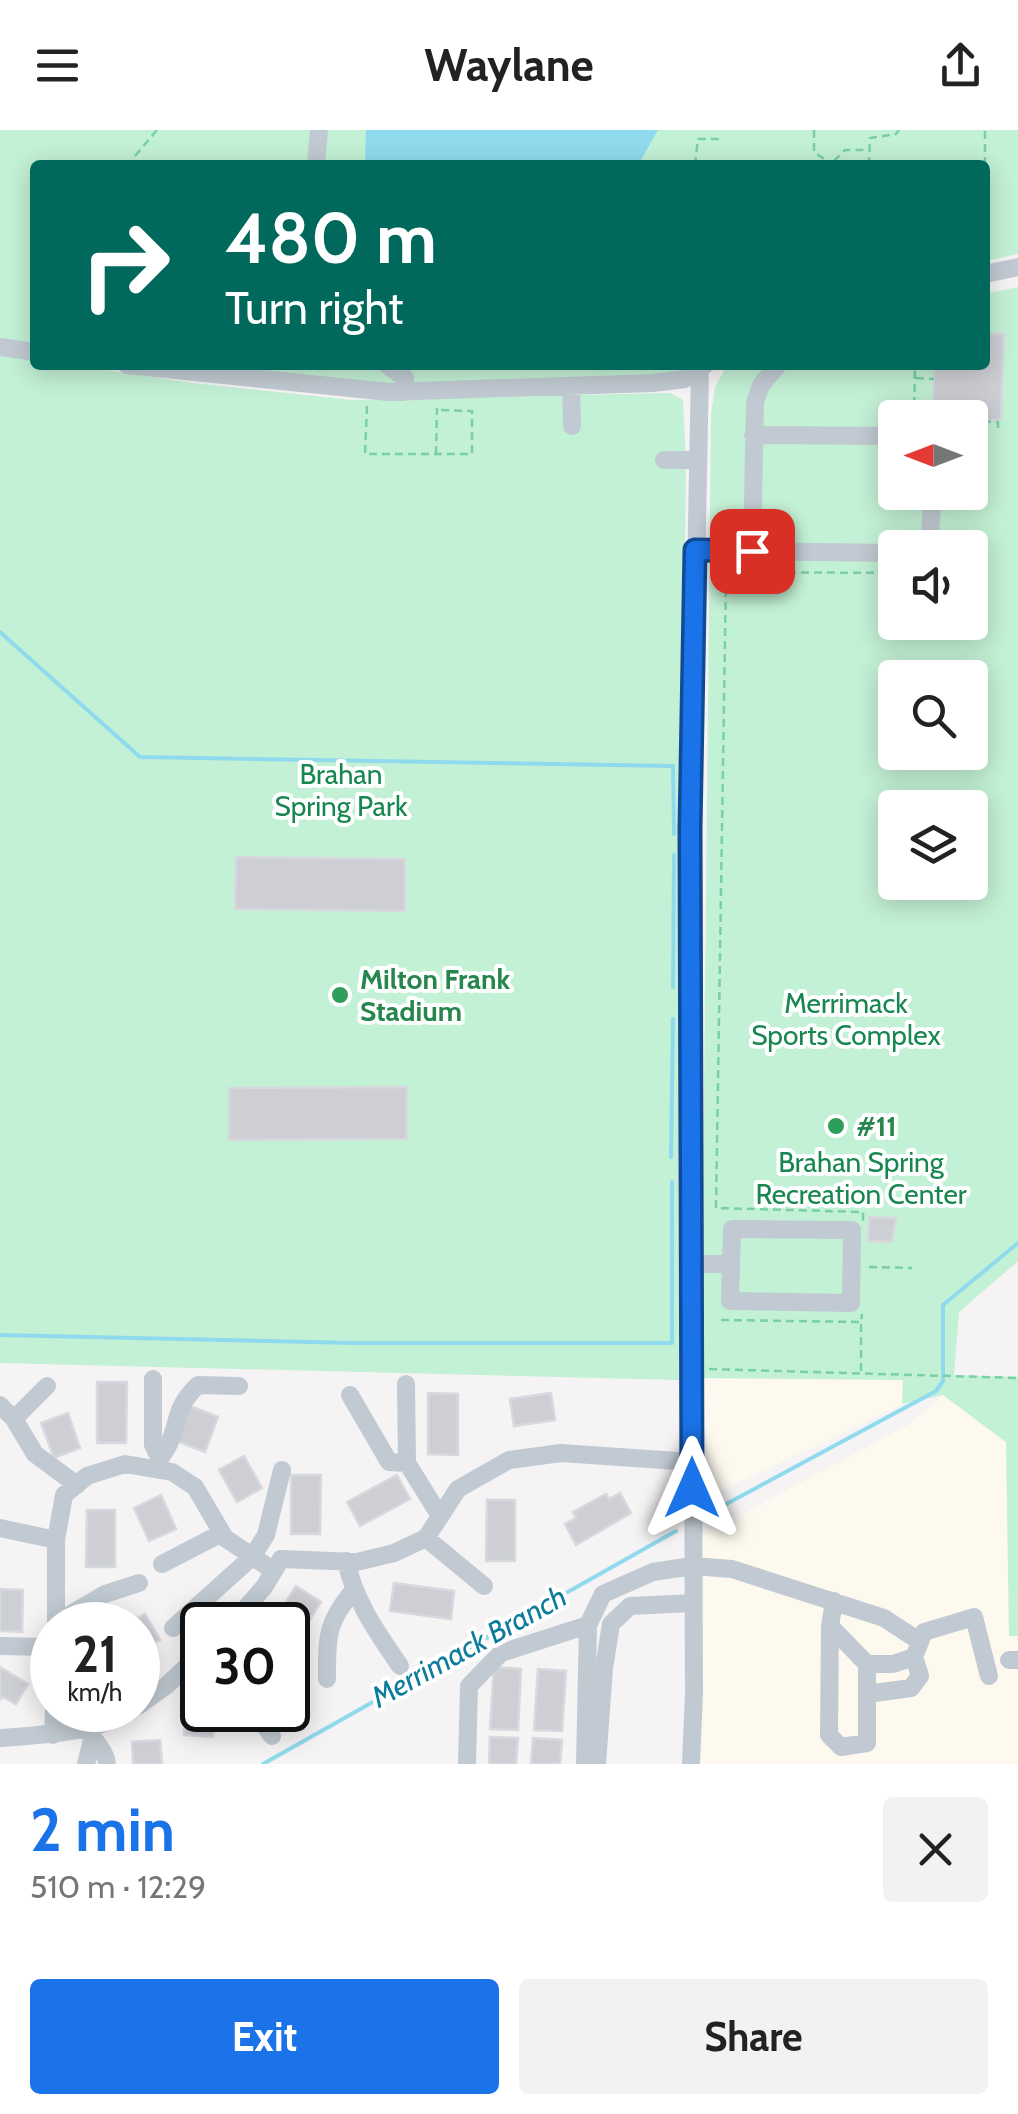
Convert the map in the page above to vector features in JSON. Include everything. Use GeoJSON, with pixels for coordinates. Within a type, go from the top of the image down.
{"type":"FeatureCollection","features":[{"type":"Feature","properties":{"kind":"street"},"geometry":{"type":"LineString","coordinates":[[316,160],[319,130]]}},
{"type":"Feature","properties":{"kind":"street"},"geometry":{"type":"LineString","coordinates":[[990,273],[1018,267]]}},
{"type":"Feature","properties":{"kind":"street"},"geometry":{"type":"LineString","coordinates":[[0,347],[30,351]]}},
{"type":"Feature","properties":{"kind":"street"},"geometry":{"type":"LineString","coordinates":[[175,370],[404,392],[685,379],[699,370]]}},
{"type":"Feature","properties":{"kind":"street"},"geometry":{"type":"LineString","coordinates":[[394,370],[405,378],[404,392]]}},
{"type":"Feature","properties":{"kind":"street"},"geometry":{"type":"LineString","coordinates":[[691,1764],[690,828],[702,370]]}},
{"type":"Feature","properties":{"kind":"street"},"geometry":{"type":"LineString","coordinates":[[752,551],[755,402],[761,385],[774,370]]}},
{"type":"Feature","properties":{"kind":"street"},"geometry":{"type":"LineString","coordinates":[[572,386],[572,426]]}},
{"type":"Feature","properties":{"kind":"street"},"geometry":{"type":"LineString","coordinates":[[753,435],[878,436]]}},
{"type":"Feature","properties":{"kind":"street"},"geometry":{"type":"LineString","coordinates":[[664,460],[697,460]]}},
{"type":"Feature","properties":{"kind":"street"},"geometry":{"type":"LineString","coordinates":[[695,550],[878,553]]}},
{"type":"Feature","properties":{"kind":"street"},"geometry":{"type":"LineString","coordinates":[[732,1228],[852,1230],[851,1303],[730,1301],[731,1264],[732,1228]]}},
{"type":"Feature","properties":{"kind":"street"},"geometry":{"type":"LineString","coordinates":[[692,1264],[731,1264]]}},
{"type":"Feature","properties":{"kind":"street"},"geometry":{"type":"LineString","coordinates":[[153,1379],[153,1444],[159,1463]]}},
{"type":"Feature","properties":{"kind":"street"},"geometry":{"type":"LineString","coordinates":[[406,1384],[407,1463],[440,1516]]}},
{"type":"Feature","properties":{"kind":"street"},"geometry":{"type":"LineString","coordinates":[[159,1463],[185,1397],[198,1385],[239,1386]]}},
{"type":"Feature","properties":{"kind":"street"},"geometry":{"type":"LineString","coordinates":[[47,1386],[7,1412],[35,1454],[77,1485]]}},
{"type":"Feature","properties":{"kind":"street"},"geometry":{"type":"LineString","coordinates":[[350,1395],[389,1462],[407,1463]]}},
{"type":"Feature","properties":{"kind":"street"},"geometry":{"type":"LineString","coordinates":[[249,1602],[281,1559],[346,1561],[394,1553],[426,1538],[458,1489],[509,1460],[561,1453],[692,1462]]}},
{"type":"Feature","properties":{"kind":"street"},"geometry":{"type":"LineString","coordinates":[[56,1602],[56,1540],[64,1496],[87,1476],[125,1464],[159,1463],[196,1487],[222,1533],[274,1571]]}},
{"type":"Feature","properties":{"kind":"street"},"geometry":{"type":"LineString","coordinates":[[174,1628],[252,1558],[266,1535],[282,1470]]}},
{"type":"Feature","properties":{"kind":"street"},"geometry":{"type":"LineString","coordinates":[[0,1528],[56,1540]]}},
{"type":"Feature","properties":{"kind":"street"},"geometry":{"type":"LineString","coordinates":[[162,1564],[222,1533]]}},
{"type":"Feature","properties":{"kind":"street"},"geometry":{"type":"LineString","coordinates":[[426,1538],[484,1586]]}},
{"type":"Feature","properties":{"kind":"street"},"geometry":{"type":"LineString","coordinates":[[346,1561],[354,1591],[400,1666]]}},
{"type":"Feature","properties":{"kind":"street"},"geometry":{"type":"LineString","coordinates":[[585,1764],[588,1626],[604,1594],[653,1572],[692,1566],[732,1569],[884,1618],[916,1649],[920,1676],[911,1688],[867,1694]]}},
{"type":"Feature","properties":{"kind":"street"},"geometry":{"type":"LineString","coordinates":[[92,1602],[139,1583]]}},
{"type":"Feature","properties":{"kind":"street"},"geometry":{"type":"LineString","coordinates":[[327,1678],[327,1634],[335,1612],[354,1591]]}},
{"type":"Feature","properties":{"kind":"street"},"geometry":{"type":"LineString","coordinates":[[830,1626],[867,1664],[867,1744],[842,1748],[829,1735],[830,1626],[834,1601]]}},
{"type":"Feature","properties":{"kind":"street"},"geometry":{"type":"LineString","coordinates":[[598,1764],[604,1668],[612,1624],[630,1606],[692,1602]]}},
{"type":"Feature","properties":{"kind":"street"},"geometry":{"type":"LineString","coordinates":[[867,1664],[893,1664],[916,1649],[924,1632],[974,1617],[989,1676]]}},
{"type":"Feature","properties":{"kind":"street"},"geometry":{"type":"LineString","coordinates":[[467,1764],[468,1686],[500,1652],[588,1626]]}},
{"type":"Feature","properties":{"kind":"street"},"geometry":{"type":"LineString","coordinates":[[0,1646],[30,1647]]}},
{"type":"Feature","properties":{"kind":"street"},"geometry":{"type":"LineString","coordinates":[[160,1690],[180,1673]]}},
{"type":"Feature","properties":{"kind":"street"},"geometry":{"type":"LineString","coordinates":[[269,1732],[272,1736]]}},
{"type":"Feature","properties":{"kind":"street"},"geometry":{"type":"LineString","coordinates":[[0,1738],[90,1733]]}},
{"type":"Feature","properties":{"kind":"street"},"geometry":{"type":"LineString","coordinates":[[86,1764],[90,1733]]}},
{"type":"Feature","properties":{"kind":"street"},"geometry":{"type":"LineString","coordinates":[[90,1733],[107,1764]]}},
{"type":"Feature","properties":{"kind":"path"},"geometry":{"type":"LineString","coordinates":[[135,156],[156,130]]}},
{"type":"Feature","properties":{"kind":"path"},"geometry":{"type":"LineString","coordinates":[[707,139],[709,130]]}},
{"type":"Feature","properties":{"kind":"path"},"geometry":{"type":"LineString","coordinates":[[814,130],[814,152],[824,160]]}},
{"type":"Feature","properties":{"kind":"path"},"geometry":{"type":"LineString","coordinates":[[869,160],[870,138],[896,134],[899,130]]}},
{"type":"Feature","properties":{"kind":"path"},"geometry":{"type":"LineString","coordinates":[[984,160],[985,130]]}},
{"type":"Feature","properties":{"kind":"path"},"geometry":{"type":"LineString","coordinates":[[696,160],[698,139],[720,140]]}},
{"type":"Feature","properties":{"kind":"path"},"geometry":{"type":"LineString","coordinates":[[836,160],[845,150],[869,150]]}},
{"type":"Feature","properties":{"kind":"path"},"geometry":{"type":"LineString","coordinates":[[914,400],[915,370]]}},
{"type":"Feature","properties":{"kind":"path"},"geometry":{"type":"LineString","coordinates":[[915,378],[934,379]]}},
{"type":"Feature","properties":{"kind":"path"},"geometry":{"type":"LineString","coordinates":[[368,390],[365,454],[436,454],[472,454],[472,410],[437,410],[436,454]]}},
{"type":"Feature","properties":{"kind":"path"},"geometry":{"type":"LineString","coordinates":[[988,422],[998,422],[998,430]]}},
{"type":"Feature","properties":{"kind":"path"},"geometry":{"type":"LineString","coordinates":[[736,572],[878,573]]}},
{"type":"Feature","properties":{"kind":"path"},"geometry":{"type":"LineString","coordinates":[[726,576],[716,1208],[863,1212],[863,1230]]}},
{"type":"Feature","properties":{"kind":"path"},"geometry":{"type":"LineString","coordinates":[[862,1267],[912,1268]]}},
{"type":"Feature","properties":{"kind":"path"},"geometry":{"type":"LineString","coordinates":[[861,1374],[862,1304]]}},
{"type":"Feature","properties":{"kind":"path"},"geometry":{"type":"LineString","coordinates":[[721,1320],[862,1322]]}},
{"type":"Feature","properties":{"kind":"path"},"geometry":{"type":"LineString","coordinates":[[702,1368],[1018,1378]]}},
{"type":"Feature","properties":{"kind":"shaded area"},"geometry":{"type":"Polygon","coordinates":[[[701,1378],[904,1380],[902,1404],[711,1496],[701,1378]]]}},
{"type":"Feature","properties":{"kind":"shaded area"},"geometry":{"type":"Polygon","coordinates":[[[943,1395],[1006,1443],[1009,1635],[1018,1636],[1018,1764],[699,1764],[701,1536],[908,1425],[943,1395]]]}},
{"type":"Feature","properties":{"kind":"green space"},"geometry":{"type":"Polygon","coordinates":[[[0,130],[1018,130],[1018,254],[990,260],[990,160],[30,160],[30,342],[0,339],[0,130]]]}},
{"type":"Feature","properties":{"kind":"green space","name":"Brahan Spring Recreation Center"},"geometry":{"type":"Polygon","coordinates":[[[1018,287],[1018,1261],[959,1312],[954,1375],[1018,1377],[1018,1636],[1009,1636],[1006,1442],[943,1395],[902,1404],[903,1380],[701,1378],[711,414],[715,387],[724,370],[990,370],[990,293],[1018,287]]]}},
{"type":"Feature","properties":{"kind":"green space","name":"Brahan Spring Park"},"geometry":{"type":"Polygon","coordinates":[[[0,354],[30,358],[30,370],[106,370],[352,400],[670,393],[683,400],[686,461],[679,1380],[0,1363],[0,354]]]}},
{"type":"Feature","properties":{"kind":"green space"},"geometry":{"type":"Polygon","coordinates":[[[224,370],[683,370],[666,378],[492,385],[354,384],[224,370]]]}},
{"type":"Feature","properties":{"kind":"water"},"geometry":{"type":"Polygon","coordinates":[[[366,130],[658,130],[641,160],[365,160],[366,130]]]}},
{"type":"Feature","properties":{"kind":"building"},"geometry":{"type":"Polygon","coordinates":[[[990,333],[1004,334],[1001,420],[988,420],[988,400],[933,400],[934,370],[990,370],[990,333]]]}},
{"type":"Feature","properties":{"kind":"building"},"geometry":{"type":"Polygon","coordinates":[[[236,857],[405,859],[405,911],[235,909],[236,857]]]}},
{"type":"Feature","properties":{"kind":"building"},"geometry":{"type":"Polygon","coordinates":[[[407,1087],[407,1139],[229,1140],[229,1088],[407,1087]]]}},
{"type":"Feature","properties":{"kind":"building"},"geometry":{"type":"Polygon","coordinates":[[[869,1217],[896,1218],[892,1242],[868,1241],[869,1217]]]}},
{"type":"Feature","properties":{"kind":"building"},"geometry":{"type":"Polygon","coordinates":[[[97,1382],[127,1382],[126,1443],[97,1443],[97,1382]]]}},
{"type":"Feature","properties":{"kind":"building"},"geometry":{"type":"Polygon","coordinates":[[[428,1393],[458,1394],[458,1455],[428,1454],[428,1393]]]}},
{"type":"Feature","properties":{"kind":"building"},"geometry":{"type":"Polygon","coordinates":[[[551,1393],[555,1420],[514,1426],[510,1399],[551,1393]]]}},
{"type":"Feature","properties":{"kind":"building"},"geometry":{"type":"Polygon","coordinates":[[[190,1406],[218,1417],[205,1452],[177,1441],[190,1406]]]}},
{"type":"Feature","properties":{"kind":"building"},"geometry":{"type":"Polygon","coordinates":[[[68,1413],[80,1448],[54,1458],[41,1423],[68,1413]]]}},
{"type":"Feature","properties":{"kind":"building"},"geometry":{"type":"Polygon","coordinates":[[[244,1456],[262,1488],[237,1502],[219,1470],[244,1456]]]}},
{"type":"Feature","properties":{"kind":"building"},"geometry":{"type":"Polygon","coordinates":[[[291,1475],[321,1475],[320,1534],[291,1534],[291,1475]]]}},
{"type":"Feature","properties":{"kind":"building"},"geometry":{"type":"Polygon","coordinates":[[[397,1475],[410,1499],[360,1526],[347,1502],[397,1475]]]}},
{"type":"Feature","properties":{"kind":"building"},"geometry":{"type":"Polygon","coordinates":[[[620,1493],[631,1513],[576,1545],[565,1524],[576,1518],[573,1512],[606,1494],[609,1499],[620,1493]]]}},
{"type":"Feature","properties":{"kind":"building"},"geometry":{"type":"Polygon","coordinates":[[[161,1495],[176,1529],[149,1541],[134,1508],[161,1495]]]}},
{"type":"Feature","properties":{"kind":"building"},"geometry":{"type":"Polygon","coordinates":[[[487,1500],[515,1500],[515,1561],[486,1561],[487,1500]]]}},
{"type":"Feature","properties":{"kind":"building"},"geometry":{"type":"Polygon","coordinates":[[[87,1510],[115,1510],[115,1567],[86,1567],[87,1510]]]}},
{"type":"Feature","properties":{"kind":"building"},"geometry":{"type":"Polygon","coordinates":[[[394,1583],[454,1591],[451,1619],[390,1611],[394,1583]]]}},
{"type":"Feature","properties":{"kind":"building"},"geometry":{"type":"Polygon","coordinates":[[[296,1586],[321,1602],[310,1620],[310,1602],[286,1602],[296,1586]]]}},
{"type":"Feature","properties":{"kind":"building"},"geometry":{"type":"Polygon","coordinates":[[[0,1589],[23,1590],[22,1632],[0,1631],[0,1589]]]}},
{"type":"Feature","properties":{"kind":"building"},"geometry":{"type":"Polygon","coordinates":[[[0,1667],[28,1684],[16,1704],[3,1697],[0,1700],[0,1667]]]}},
{"type":"Feature","properties":{"kind":"building"},"geometry":{"type":"Polygon","coordinates":[[[494,1667],[521,1669],[518,1730],[490,1729],[494,1667]]]}},
{"type":"Feature","properties":{"kind":"building"},"geometry":{"type":"Polygon","coordinates":[[[538,1669],[566,1671],[562,1731],[534,1730],[538,1669]]]}},
{"type":"Feature","properties":{"kind":"building"},"geometry":{"type":"Polygon","coordinates":[[[184,1732],[213,1732],[213,1737],[184,1732]]]}},
{"type":"Feature","properties":{"kind":"building"},"geometry":{"type":"Polygon","coordinates":[[[490,1737],[518,1738],[516,1764],[489,1764],[490,1737]]]}},
{"type":"Feature","properties":{"kind":"building"},"geometry":{"type":"Polygon","coordinates":[[[533,1738],[562,1740],[560,1764],[531,1764],[533,1738]]]}},
{"type":"Feature","properties":{"kind":"building"},"geometry":{"type":"Polygon","coordinates":[[[160,1740],[162,1764],[133,1764],[132,1742],[160,1740]]]}},
{"type":"Feature","properties":{"kind":"waterway"},"geometry":{"type":"LineString","coordinates":[[0,632],[140,757],[673,766],[674,834]]}},
{"type":"Feature","properties":{"kind":"waterway"},"geometry":{"type":"LineString","coordinates":[[673,987],[674,855]]}},
{"type":"Feature","properties":{"kind":"waterway"},"geometry":{"type":"LineString","coordinates":[[671,1157],[673,1019]]}},
{"type":"Feature","properties":{"kind":"waterway"},"geometry":{"type":"LineString","coordinates":[[0,1335],[355,1343],[672,1343],[672,1182]]}},
{"type":"Feature","properties":{"kind":"waterway","name":"Merrimack Branch"},"geometry":{"type":"LineString","coordinates":[[704,1516],[936,1391],[943,1381],[943,1305],[1018,1243]]}},
{"type":"Feature","properties":{"kind":"waterway","name":"Merrimack Branch"},"geometry":{"type":"LineString","coordinates":[[263,1764],[676,1531]]}},
{"type":"Feature","properties":{"kind":"place","name":"Milton Frank Stadium"},"geometry":{"type":"Point","coordinates":[340,995]}},
{"type":"Feature","properties":{"kind":"place","name":"#11"},"geometry":{"type":"Point","coordinates":[836,1126]}},
{"type":"Feature","properties":{"kind":"route"},"geometry":{"type":"LineString","coordinates":[[692,1488],[690,828],[695,550],[752,551]]}},
{"type":"Feature","properties":{"kind":"park label","name":"Merrimack Sports Complex"},"geometry":{"type":"Point","coordinates":[846,1019]}}]}
